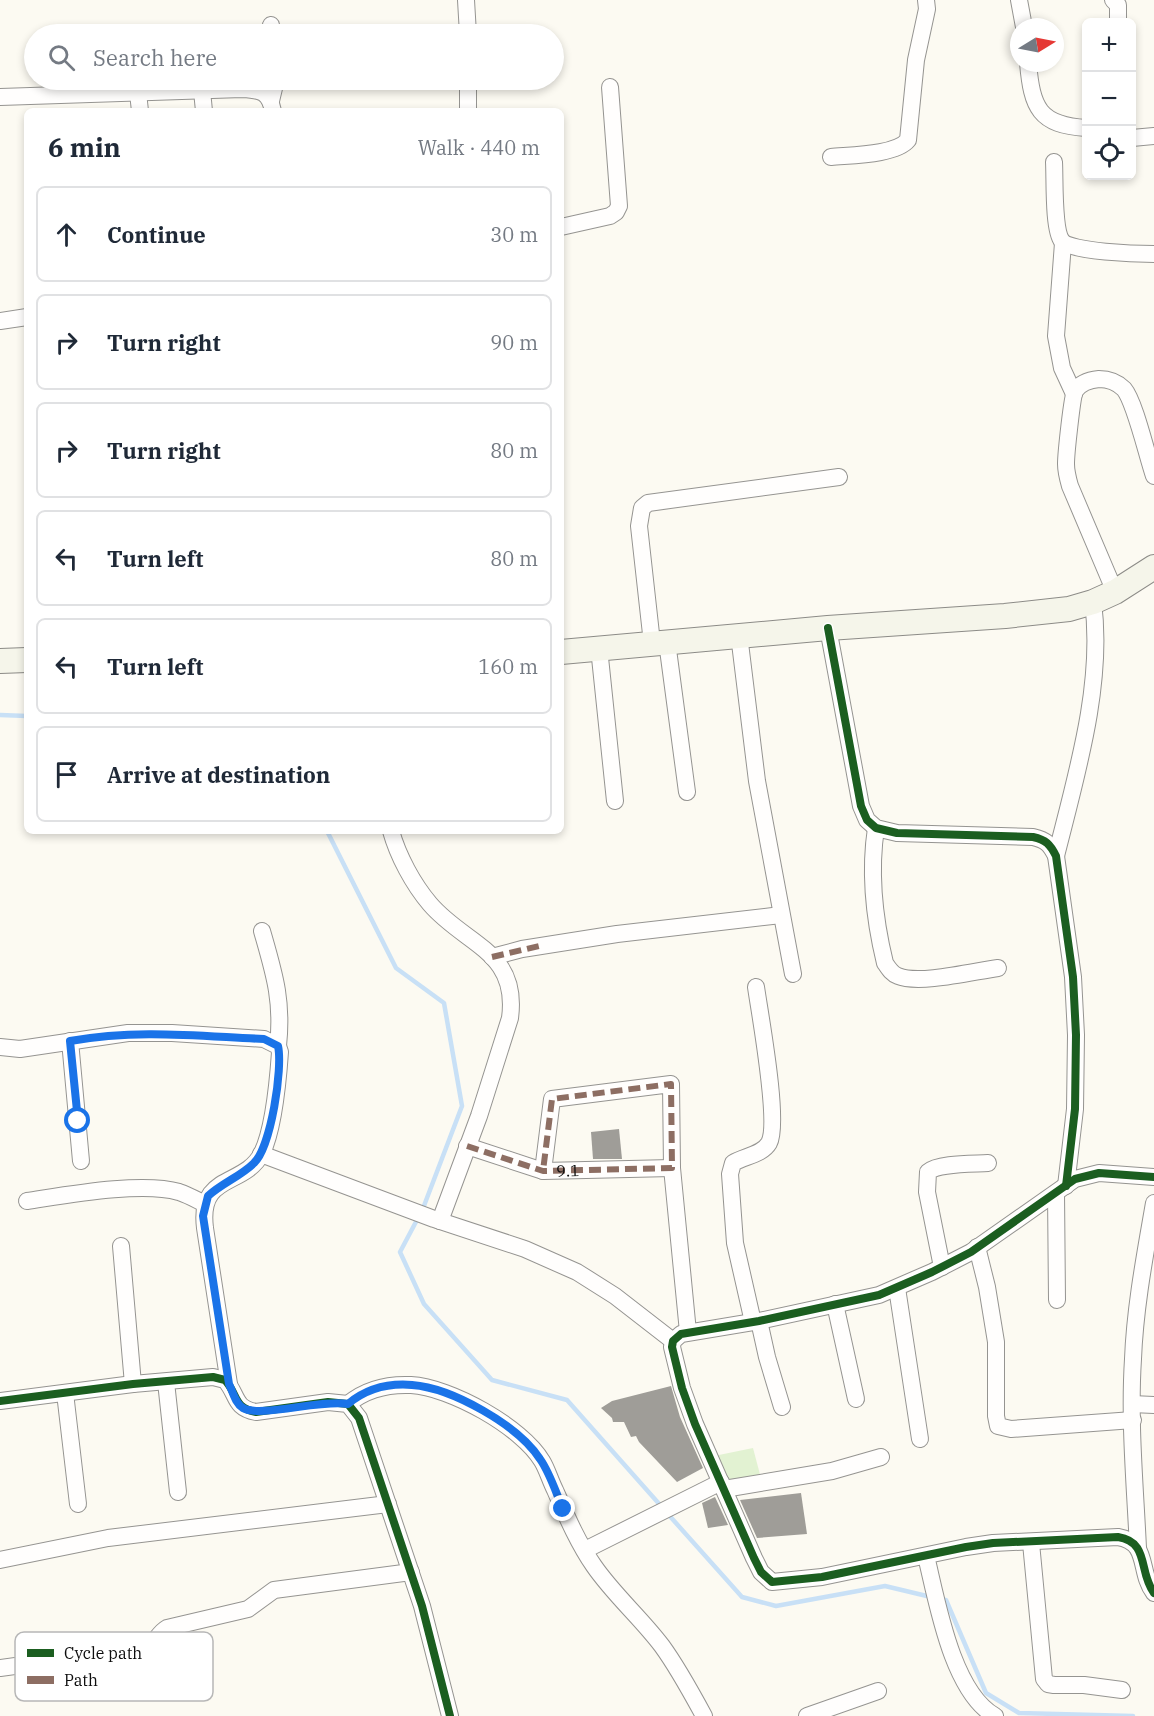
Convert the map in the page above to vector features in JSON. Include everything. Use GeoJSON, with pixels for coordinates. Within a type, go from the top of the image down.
{"type":"FeatureCollection","features":[{"type":"Feature","properties":{"kind":"main road"},"geometry":{"type":"LineString","coordinates":[[564,652],[740,635],[1005,616],[1069,609],[1104,597],[1154,567]]}},
{"type":"Feature","properties":{"kind":"main road"},"geometry":{"type":"LineString","coordinates":[[0,661],[24,660]]}},
{"type":"Feature","properties":{"kind":"street"},"geometry":{"type":"LineString","coordinates":[[466,0],[467,24]]}},
{"type":"Feature","properties":{"kind":"street"},"geometry":{"type":"LineString","coordinates":[[831,157],[884,151],[904,145],[908,140],[916,60],[927,9],[926,0]]}},
{"type":"Feature","properties":{"kind":"street"},"geometry":{"type":"LineString","coordinates":[[1019,0],[1022,18]]}},
{"type":"Feature","properties":{"kind":"street"},"geometry":{"type":"LineString","coordinates":[[1113,0],[1118,5],[1118,18]]}},
{"type":"Feature","properties":{"kind":"street"},"geometry":{"type":"LineString","coordinates":[[1030,72],[1035,100],[1043,115],[1049,121],[1060,125],[1082,128]]}},
{"type":"Feature","properties":{"kind":"street"},"geometry":{"type":"LineString","coordinates":[[564,226],[610,216],[619,206],[610,87]]}},
{"type":"Feature","properties":{"kind":"street"},"geometry":{"type":"LineString","coordinates":[[0,97],[256,90],[265,93],[272,106]]}},
{"type":"Feature","properties":{"kind":"street"},"geometry":{"type":"LineString","coordinates":[[272,106],[274,90]]}},
{"type":"Feature","properties":{"kind":"street"},"geometry":{"type":"LineString","coordinates":[[468,90],[468,108]]}},
{"type":"Feature","properties":{"kind":"street"},"geometry":{"type":"LineString","coordinates":[[202,91],[204,108]]}},
{"type":"Feature","properties":{"kind":"street"},"geometry":{"type":"LineString","coordinates":[[138,93],[140,108]]}},
{"type":"Feature","properties":{"kind":"street"},"geometry":{"type":"LineString","coordinates":[[1136,138],[1154,136]]}},
{"type":"Feature","properties":{"kind":"street"},"geometry":{"type":"LineString","coordinates":[[1054,162],[1055,211],[1063,243],[1056,336],[1062,368],[1074,394],[1066,473],[1104,597],[1086,723],[1056,856]]}},
{"type":"Feature","properties":{"kind":"street"},"geometry":{"type":"LineString","coordinates":[[1063,243],[1077,248],[1154,254]]}},
{"type":"Feature","properties":{"kind":"street"},"geometry":{"type":"LineString","coordinates":[[0,321],[24,317]]}},
{"type":"Feature","properties":{"kind":"street"},"geometry":{"type":"LineString","coordinates":[[1074,394],[1085,382],[1094,380],[1105,379],[1115,382],[1124,389],[1136,416],[1154,476]]}},
{"type":"Feature","properties":{"kind":"street"},"geometry":{"type":"LineString","coordinates":[[687,792],[639,526],[642,508],[648,503],[839,477]]}},
{"type":"Feature","properties":{"kind":"street"},"geometry":{"type":"LineString","coordinates":[[828,628],[861,806],[867,820],[876,828],[897,833],[1033,837],[1045,840],[1052,846],[1056,856],[1073,978],[1076,1035],[1074,1109],[1061,1189],[1057,1300]]}},
{"type":"Feature","properties":{"kind":"street"},"geometry":{"type":"LineString","coordinates":[[740,635],[757,781],[793,974]]}},
{"type":"Feature","properties":{"kind":"street"},"geometry":{"type":"LineString","coordinates":[[599,648],[615,801]]}},
{"type":"Feature","properties":{"kind":"street"},"geometry":{"type":"LineString","coordinates":[[876,828],[872,870],[874,903],[885,963],[891,971],[907,979],[921,979],[998,968]]}},
{"type":"Feature","properties":{"kind":"street"},"geometry":{"type":"LineString","coordinates":[[392,834],[419,890],[431,905],[492,957],[504,971],[510,988],[511,1011],[479,1116],[437,1220]]}},
{"type":"Feature","properties":{"kind":"street"},"geometry":{"type":"LineString","coordinates":[[492,957],[522,949],[617,934],[781,915]]}},
{"type":"Feature","properties":{"kind":"street"},"geometry":{"type":"LineString","coordinates":[[262,931],[278,993],[281,1019],[276,1095],[267,1138],[261,1154],[253,1164],[208,1196],[205,1204],[205,1228],[229,1384],[241,1407],[255,1412],[328,1402],[348,1404],[359,1418],[433,1644],[450,1716]]}},
{"type":"Feature","properties":{"kind":"street"},"geometry":{"type":"LineString","coordinates":[[756,987],[772,1103],[772,1130],[769,1143],[765,1148],[733,1163],[730,1174],[735,1243],[782,1407]]}},
{"type":"Feature","properties":{"kind":"street"},"geometry":{"type":"LineString","coordinates":[[0,1047],[20,1048],[128,1033],[172,1033],[264,1039],[278,1046]]}},
{"type":"Feature","properties":{"kind":"street"},"geometry":{"type":"LineString","coordinates":[[70,1041],[81,1161]]}},
{"type":"Feature","properties":{"kind":"street"},"geometry":{"type":"LineString","coordinates":[[543,1171],[552,1099],[671,1084],[672,1168],[688,1332]]}},
{"type":"Feature","properties":{"kind":"street","name":"9.1"},"geometry":{"type":"LineString","coordinates":[[467,1146],[543,1171],[672,1168]]}},
{"type":"Feature","properties":{"kind":"street"},"geometry":{"type":"LineString","coordinates":[[261,1154],[437,1220],[525,1249],[577,1272],[615,1296],[673,1341],[674,1357],[682,1388],[695,1424],[754,1558],[762,1572],[772,1582],[822,1577],[993,1543],[1031,1543],[1118,1537],[1127,1539],[1138,1548]]}},
{"type":"Feature","properties":{"kind":"street"},"geometry":{"type":"LineString","coordinates":[[942,1267],[927,1192],[928,1172],[932,1168],[988,1163]]}},
{"type":"Feature","properties":{"kind":"street"},"geometry":{"type":"LineString","coordinates":[[673,1341],[681,1334],[688,1332],[756,1322],[879,1295],[897,1288],[942,1267],[977,1247],[1076,1179],[1099,1173],[1154,1177]]}},
{"type":"Feature","properties":{"kind":"street"},"geometry":{"type":"LineString","coordinates":[[27,1201],[97,1191],[160,1189],[179,1192],[205,1204]]}},
{"type":"Feature","properties":{"kind":"street"},"geometry":{"type":"LineString","coordinates":[[1154,1203],[1138,1305],[1133,1357],[1138,1548],[1145,1576],[1154,1593]]}},
{"type":"Feature","properties":{"kind":"street"},"geometry":{"type":"LineString","coordinates":[[121,1246],[133,1384]]}},
{"type":"Feature","properties":{"kind":"street"},"geometry":{"type":"LineString","coordinates":[[977,1247],[987,1287],[996,1342],[998,1426],[1011,1429],[1133,1412],[1154,1404]]}},
{"type":"Feature","properties":{"kind":"street"},"geometry":{"type":"LineString","coordinates":[[897,1288],[920,1439]]}},
{"type":"Feature","properties":{"kind":"street"},"geometry":{"type":"LineString","coordinates":[[835,1305],[856,1399]]}},
{"type":"Feature","properties":{"kind":"street"},"geometry":{"type":"LineString","coordinates":[[0,1401],[133,1384],[220,1378],[229,1384]]}},
{"type":"Feature","properties":{"kind":"street"},"geometry":{"type":"LineString","coordinates":[[166,1382],[178,1492]]}},
{"type":"Feature","properties":{"kind":"street"},"geometry":{"type":"LineString","coordinates":[[348,1404],[357,1396],[372,1389],[413,1385],[468,1402],[495,1418],[527,1443],[541,1460],[595,1567],[661,1645],[686,1682],[704,1716]]}},
{"type":"Feature","properties":{"kind":"street"},"geometry":{"type":"LineString","coordinates":[[65,1393],[78,1504]]}},
{"type":"Feature","properties":{"kind":"street"},"geometry":{"type":"LineString","coordinates":[[585,1550],[696,1493],[723,1485],[832,1472],[881,1457]]}},
{"type":"Feature","properties":{"kind":"street"},"geometry":{"type":"LineString","coordinates":[[0,1558],[108,1538],[388,1504]]}},
{"type":"Feature","properties":{"kind":"street"},"geometry":{"type":"LineString","coordinates":[[1031,1543],[1044,1679],[1048,1684],[1054,1686],[1084,1685],[1122,1690]]}},
{"type":"Feature","properties":{"kind":"street"},"geometry":{"type":"LineString","coordinates":[[926,1556],[958,1671],[979,1702],[995,1716]]}},
{"type":"Feature","properties":{"kind":"street"},"geometry":{"type":"LineString","coordinates":[[160,1632],[167,1628],[248,1609],[274,1590],[411,1572]]}},
{"type":"Feature","properties":{"kind":"street"},"geometry":{"type":"LineString","coordinates":[[0,1668],[15,1666]]}},
{"type":"Feature","properties":{"kind":"street"},"geometry":{"type":"LineString","coordinates":[[807,1716],[878,1691]]}},
{"type":"Feature","properties":{"kind":"green space"},"geometry":{"type":"Polygon","coordinates":[[[753,1448],[762,1482],[735,1488],[714,1456],[753,1448]]]}},
{"type":"Feature","properties":{"kind":"building"},"geometry":{"type":"Polygon","coordinates":[[[619,1129],[622,1159],[593,1159],[591,1132],[619,1129]]]}},
{"type":"Feature","properties":{"kind":"building"},"geometry":{"type":"Polygon","coordinates":[[[671,1386],[680,1417],[703,1468],[677,1482],[636,1436],[631,1437],[624,1422],[613,1422],[612,1418],[601,1408],[612,1401],[671,1386]]]}},
{"type":"Feature","properties":{"kind":"building"},"geometry":{"type":"Polygon","coordinates":[[[801,1493],[807,1534],[757,1538],[740,1500],[801,1493]]]}},
{"type":"Feature","properties":{"kind":"building"},"geometry":{"type":"Polygon","coordinates":[[[715,1497],[728,1525],[708,1528],[702,1503],[715,1497]]]}},
{"type":"Feature","properties":{"kind":"waterway"},"geometry":{"type":"LineString","coordinates":[[0,715],[24,716]]}},
{"type":"Feature","properties":{"kind":"waterway"},"geometry":{"type":"LineString","coordinates":[[329,834],[396,968],[444,1003],[462,1106],[422,1211]]}},
{"type":"Feature","properties":{"kind":"waterway"},"geometry":{"type":"LineString","coordinates":[[418,1218],[400,1252],[424,1304],[492,1380],[567,1400],[661,1506]]}},
{"type":"Feature","properties":{"kind":"waterway"},"geometry":{"type":"LineString","coordinates":[[667,1513],[742,1597],[776,1606],[885,1586],[931,1597]]}},
{"type":"Feature","properties":{"kind":"waterway"},"geometry":{"type":"LineString","coordinates":[[939,1599],[946,1600],[986,1693],[1019,1713],[1133,1716]]}},
{"type":"Feature","properties":{"kind":"marked path"},"geometry":{"type":"LineString","coordinates":[[492,957],[539,946]]}},
{"type":"Feature","properties":{"kind":"marked path"},"geometry":{"type":"LineString","coordinates":[[467,1146],[543,1171],[672,1168],[671,1084],[552,1099],[543,1171]]}},
{"type":"Feature","properties":{"kind":"cycle path"},"geometry":{"type":"LineString","coordinates":[[828,628],[861,806],[867,820],[876,828],[897,833],[1033,837],[1047,843],[1056,856],[1073,977],[1076,1035],[1075,1109],[1066,1186]]}},
{"type":"Feature","properties":{"kind":"cycle path"},"geometry":{"type":"LineString","coordinates":[[1154,1177],[1099,1173],[1075,1179],[971,1252],[879,1295],[759,1321],[681,1334],[673,1341],[672,1347],[682,1388],[695,1424],[754,1558],[761,1572],[772,1582],[822,1577],[993,1543],[1118,1537],[1128,1540],[1139,1551],[1149,1585],[1154,1593]]}},
{"type":"Feature","properties":{"kind":"cycle path"},"geometry":{"type":"LineString","coordinates":[[0,1401],[133,1384],[213,1377],[225,1380],[240,1404],[256,1412],[328,1402],[348,1404],[359,1418],[422,1606],[450,1716]]}},
{"type":"Feature","properties":{"kind":"route"},"geometry":{"type":"LineString","coordinates":[[78,1121],[70,1041],[128,1033],[172,1033],[273,1041],[280,1052],[279,1067],[276,1095],[267,1138],[261,1154],[253,1164],[208,1196],[203,1216],[229,1384],[236,1400],[241,1407],[255,1412],[328,1402],[348,1404],[357,1396],[372,1389],[387,1386],[413,1385],[438,1391],[468,1402],[513,1430],[527,1443],[541,1460],[563,1509]]}}]}
